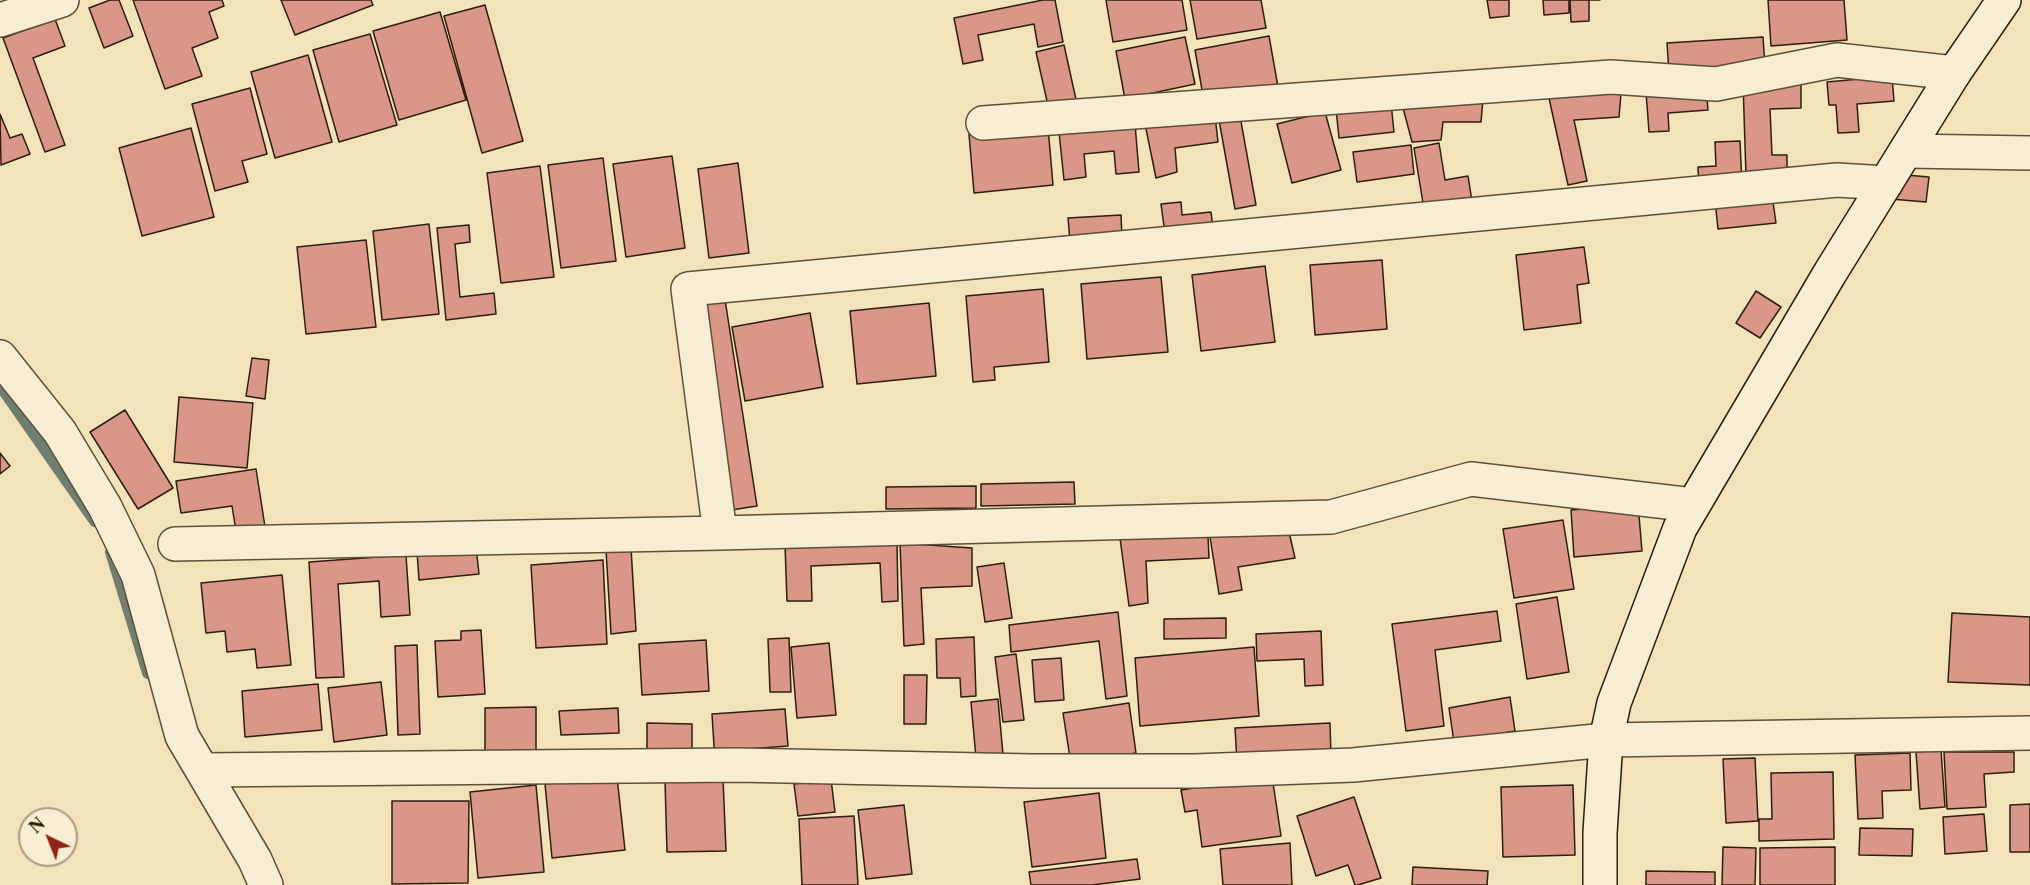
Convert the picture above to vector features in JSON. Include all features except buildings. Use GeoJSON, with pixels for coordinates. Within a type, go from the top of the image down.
{"type":"FeatureCollection","features":[{"type":"Feature","properties":{"kind":"street"},"geometry":{"type":"LineString","coordinates":[[0,20],[62,0]]}},
{"type":"Feature","properties":{"kind":"street"},"geometry":{"type":"LineString","coordinates":[[1600,885],[1600,833],[1606,740],[1618,692],[1680,528],[1830,273],[1954,73],[2004,0]]}},
{"type":"Feature","properties":{"kind":"street"},"geometry":{"type":"LineString","coordinates":[[983,123],[1611,77],[1716,84],[1837,60],[1954,73]]}},
{"type":"Feature","properties":{"kind":"street"},"geometry":{"type":"LineString","coordinates":[[1906,151],[2030,153]]}},
{"type":"Feature","properties":{"kind":"street"},"geometry":{"type":"LineString","coordinates":[[720,533],[687,289],[1837,180],[1886,183]]}},
{"type":"Feature","properties":{"kind":"street"},"geometry":{"type":"LineString","coordinates":[[0,357],[60,432],[115,526],[138,575],[182,736],[255,860],[266,885]]}},
{"type":"Feature","properties":{"kind":"street"},"geometry":{"type":"LineString","coordinates":[[175,544],[1331,517],[1471,479],[1693,505]]}},
{"type":"Feature","properties":{"kind":"street"},"geometry":{"type":"LineString","coordinates":[[202,770],[737,765],[1195,771],[1353,765],[1606,740],[2030,733]]}},
{"type":"Feature","properties":{"kind":"waterway"},"geometry":{"type":"LineString","coordinates":[[0,385],[95,521]]}},
{"type":"Feature","properties":{"kind":"waterway"},"geometry":{"type":"LineString","coordinates":[[111,552],[148,673]]}}]}
